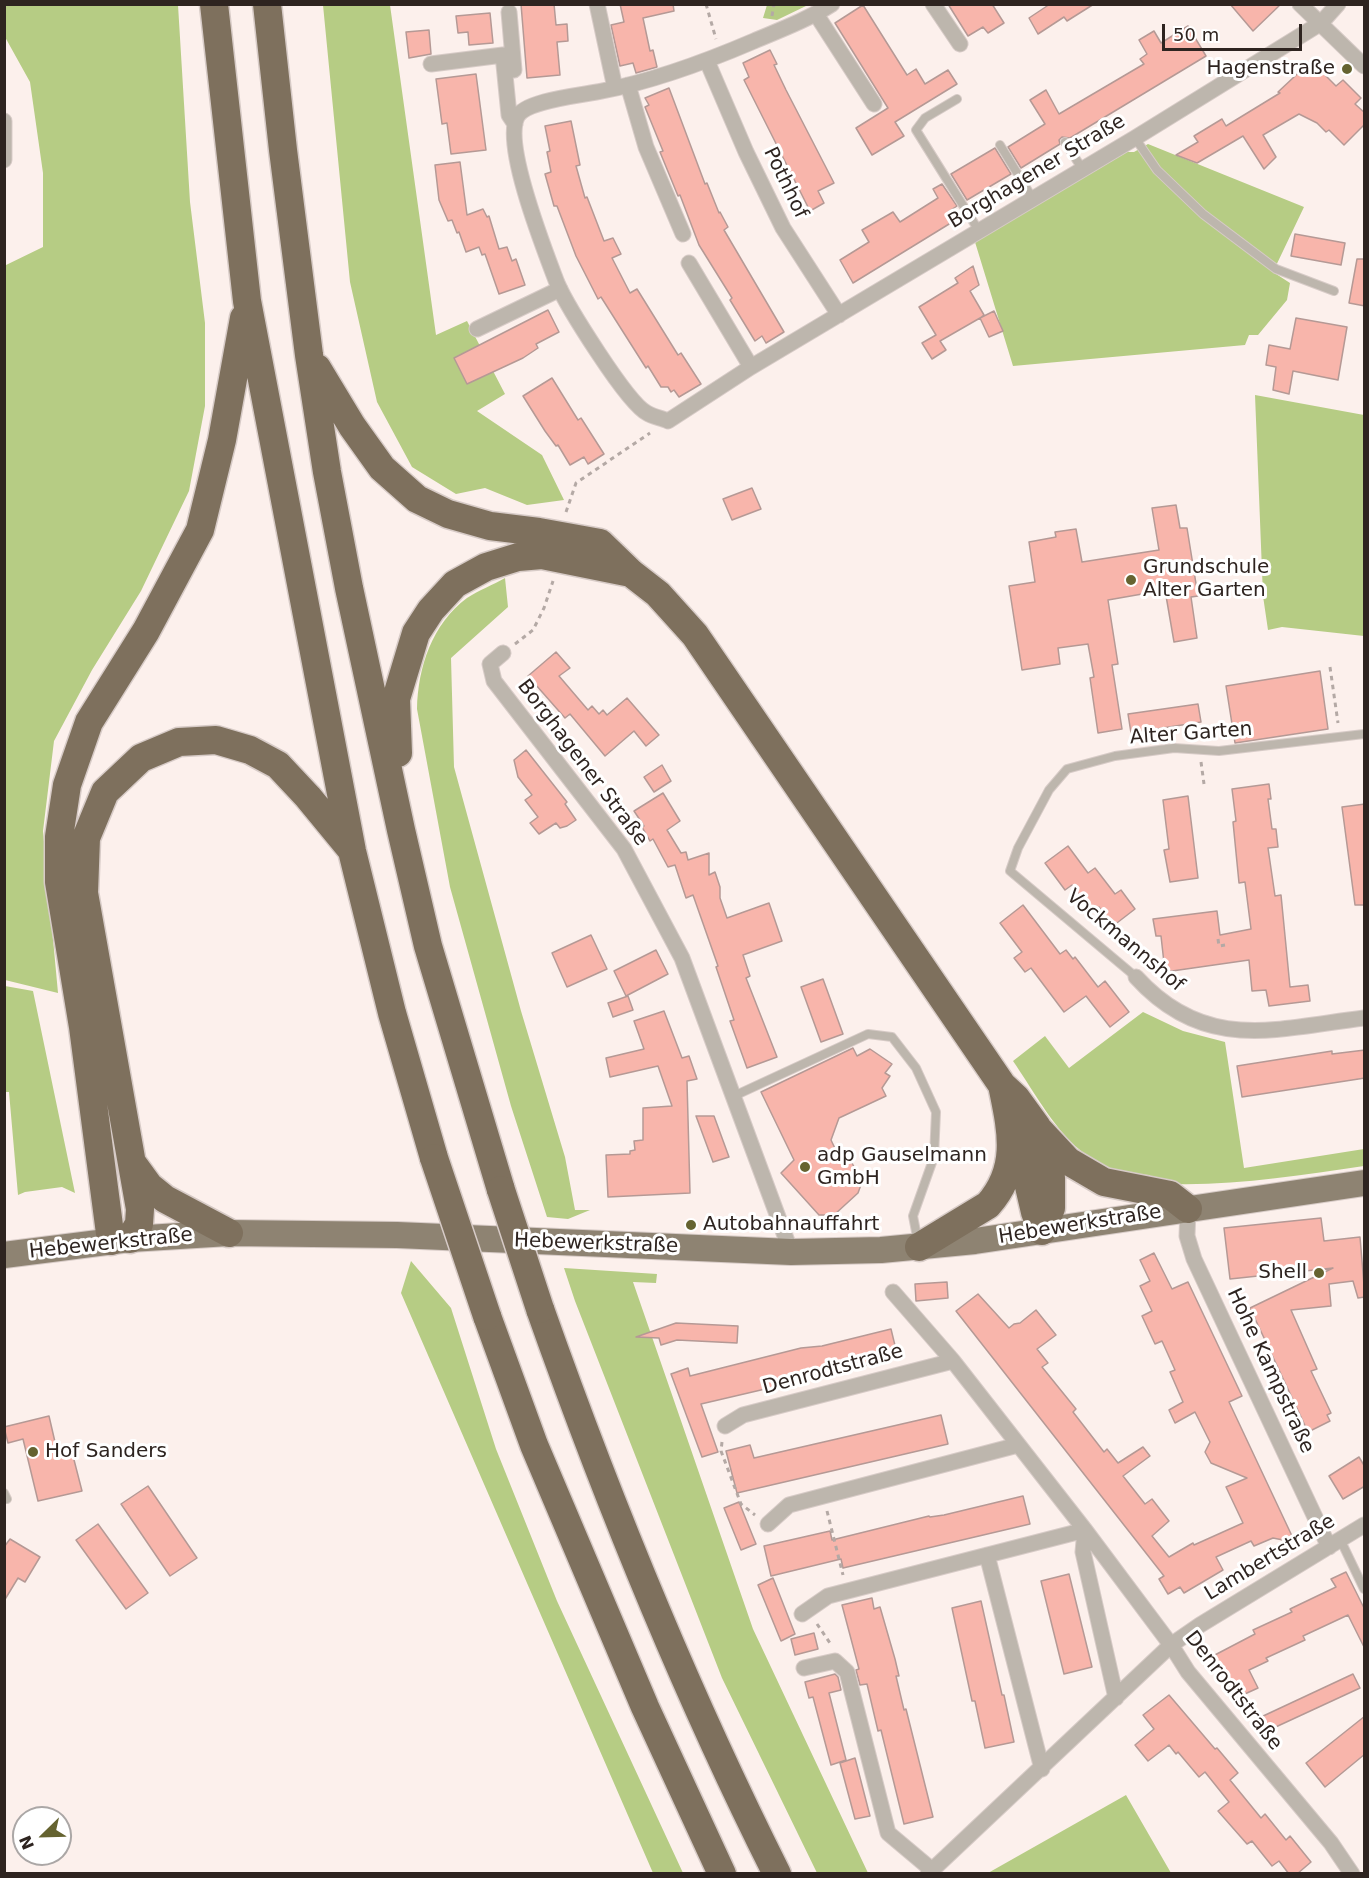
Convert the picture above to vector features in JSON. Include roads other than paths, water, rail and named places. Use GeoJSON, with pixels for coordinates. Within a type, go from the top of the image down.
{"type":"FeatureCollection","features":[{"type":"Feature","properties":{"kind":"highway"},"geometry":{"type":"LineString","coordinates":[[214,4],[247,301],[352,851],[392,1013],[434,1158],[487,1316],[534,1445],[645,1707],[722,1874]]}},
{"type":"Feature","properties":{"kind":"highway"},"geometry":{"type":"LineString","coordinates":[[267,4],[309,354],[327,472],[400,830],[428,946],[501,1190],[574,1405],[670,1644],[777,1874]]}},
{"type":"Feature","properties":{"kind":"highway"},"geometry":{"type":"LineString","coordinates":[[121,1240],[59,882],[59,837],[67,785],[89,722],[146,631],[200,530],[222,440],[247,301]]}},
{"type":"Feature","properties":{"kind":"highway"},"geometry":{"type":"LineString","coordinates":[[309,354],[352,426],[382,468],[417,499],[448,514],[490,526],[600,543],[658,594],[695,635],[1004,1095],[1020,1145],[1035,1212],[1042,1230]]}},
{"type":"Feature","properties":{"kind":"highway"},"geometry":{"type":"LineString","coordinates":[[400,830],[396,699],[416,633],[431,610],[455,584],[486,567],[518,557],[542,555],[632,573]]}},
{"type":"Feature","properties":{"kind":"highway"},"geometry":{"type":"LineString","coordinates":[[121,1240],[139,1224],[140,1209],[84,893],[86,838],[105,792],[141,758],[179,742],[216,740],[250,750],[278,765],[308,797],[352,851]]}},
{"type":"Feature","properties":{"kind":"highway"},"geometry":{"type":"LineString","coordinates":[[1004,1095],[1016,1098],[1036,1127],[1068,1161],[1104,1182],[1170,1195],[1188,1209]]}},
{"type":"Feature","properties":{"kind":"highway"},"geometry":{"type":"LineString","coordinates":[[919,1247],[988,1205],[1005,1180],[1011,1158],[1004,1095]]}},
{"type":"Feature","properties":{"kind":"highway"},"geometry":{"type":"LineString","coordinates":[[1036,1127],[1051,1178],[1051,1208],[1042,1230]]}},
{"type":"Feature","properties":{"kind":"highway"},"geometry":{"type":"LineString","coordinates":[[133,1164],[149,1186],[165,1199],[229,1233]]}},
{"type":"Feature","properties":{"kind":"main road","name":"Hebewerkstraße"},"geometry":{"type":"LineString","coordinates":[[4,1255],[121,1240],[229,1233],[397,1235],[791,1252],[881,1250],[1042,1230],[1365,1183]]}},
{"type":"Feature","properties":{"kind":"street"},"geometry":{"type":"LineString","coordinates":[[597,4],[622,87],[683,234]]}},
{"type":"Feature","properties":{"kind":"street"},"geometry":{"type":"LineString","coordinates":[[518,117],[537,104],[622,87],[714,58],[816,14],[832,4]]}},
{"type":"Feature","properties":{"kind":"street"},"geometry":{"type":"LineString","coordinates":[[933,4],[960,44]]}},
{"type":"Feature","properties":{"kind":"street"},"geometry":{"type":"LineString","coordinates":[[1300,4],[1365,66]]}},
{"type":"Feature","properties":{"kind":"street","name":"Borghagener Straße"},"geometry":{"type":"LineString","coordinates":[[560,289],[592,344],[622,386],[645,413],[668,421],[751,367],[1083,170],[1321,23],[1338,4]]}},
{"type":"Feature","properties":{"kind":"street"},"geometry":{"type":"LineString","coordinates":[[477,329],[560,289],[540,240],[526,196],[514,135],[518,117],[509,12]]}},
{"type":"Feature","properties":{"kind":"street"},"geometry":{"type":"LineString","coordinates":[[816,14],[874,104]]}},
{"type":"Feature","properties":{"kind":"street"},"geometry":{"type":"LineString","coordinates":[[431,64],[503,55],[509,114],[518,117]]}},
{"type":"Feature","properties":{"kind":"street","name":"Pothhof"},"geometry":{"type":"LineString","coordinates":[[714,58],[747,152],[783,228],[839,315]]}},
{"type":"Feature","properties":{"kind":"street"},"geometry":{"type":"LineString","coordinates":[[4,121],[4,160]]}},
{"type":"Feature","properties":{"kind":"street"},"geometry":{"type":"LineString","coordinates":[[689,263],[751,367]]}},
{"type":"Feature","properties":{"kind":"street","name":"Borghagener Straße"},"geometry":{"type":"LineString","coordinates":[[503,653],[490,664],[494,681],[624,849],[682,958],[791,1252]]}},
{"type":"Feature","properties":{"kind":"street","name":"Vockmannshof"},"geometry":{"type":"LineString","coordinates":[[1136,977],[1153,996],[1170,1009],[1191,1019],[1237,1032],[1365,1018]]}},
{"type":"Feature","properties":{"kind":"street","name":"Hohe Kampstraße"},"geometry":{"type":"LineString","coordinates":[[1188,1209],[1187,1236],[1194,1259],[1335,1543]]}},
{"type":"Feature","properties":{"kind":"street","name":"Denrodtstraße"},"geometry":{"type":"LineString","coordinates":[[893,1292],[953,1361],[1085,1530],[1171,1645],[1188,1672],[1331,1843],[1353,1874]]}},
{"type":"Feature","properties":{"kind":"street","name":"Denrodtstraße"},"geometry":{"type":"LineString","coordinates":[[725,1426],[743,1415],[953,1361]]}},
{"type":"Feature","properties":{"kind":"street"},"geometry":{"type":"LineString","coordinates":[[768,1524],[789,1505],[1018,1445]]}},
{"type":"Feature","properties":{"kind":"street","name":"Lambertstraße"},"geometry":{"type":"LineString","coordinates":[[804,1668],[835,1661],[847,1672],[888,1833],[930,1872],[1042,1769],[1171,1645],[1365,1525]]}},
{"type":"Feature","properties":{"kind":"street"},"geometry":{"type":"LineString","coordinates":[[804,1612],[828,1596],[1085,1530],[1083,1552],[1116,1698]]}},
{"type":"Feature","properties":{"kind":"street"},"geometry":{"type":"LineString","coordinates":[[987,1555],[1042,1769]]}},
{"type":"Feature","properties":{"kind":"lane"},"geometry":{"type":"LineString","coordinates":[[957,99],[925,118],[916,129],[979,231]]}},
{"type":"Feature","properties":{"kind":"lane"},"geometry":{"type":"LineString","coordinates":[[1135,138],[1157,170],[1203,214],[1276,268],[1334,291]]}},
{"type":"Feature","properties":{"kind":"lane"},"geometry":{"type":"LineString","coordinates":[[1065,142],[1083,170]]}},
{"type":"Feature","properties":{"kind":"lane"},"geometry":{"type":"LineString","coordinates":[[1000,146],[1033,199]]}},
{"type":"Feature","properties":{"kind":"lane","name":"Alter Garten"},"geometry":{"type":"LineString","coordinates":[[1010,871],[1018,848],[1049,790],[1067,769],[1114,756],[1174,748],[1219,751],[1365,734]]}},
{"type":"Feature","properties":{"kind":"lane","name":"Vockmannshof"},"geometry":{"type":"LineString","coordinates":[[1010,871],[1136,977]]}},
{"type":"Feature","properties":{"kind":"lane"},"geometry":{"type":"LineString","coordinates":[[734,1096],[868,1034],[892,1037],[916,1068],[936,1112],[934,1157],[913,1216],[919,1247]]}},
{"type":"Feature","properties":{"kind":"lane"},"geometry":{"type":"LineString","coordinates":[[1335,1543],[1365,1589]]}},
{"type":"Feature","properties":{"kind":"place","name":"Hagenstraße"},"geometry":{"type":"Point","coordinates":[1347,69]}},
{"type":"Feature","properties":{"kind":"place","name":"Grundschule Alter Garten"},"geometry":{"type":"Point","coordinates":[1131,580]}},
{"type":"Feature","properties":{"kind":"place","name":"adp Gauselmann GmbH"},"geometry":{"type":"Point","coordinates":[805,1167]}},
{"type":"Feature","properties":{"kind":"place","name":"Autobahnauffahrt"},"geometry":{"type":"Point","coordinates":[691,1225]}},
{"type":"Feature","properties":{"kind":"place","name":"Shell"},"geometry":{"type":"Point","coordinates":[1319,1273]}},
{"type":"Feature","properties":{"kind":"place","name":"Hof Sanders"},"geometry":{"type":"Point","coordinates":[33,1452]}}]}
